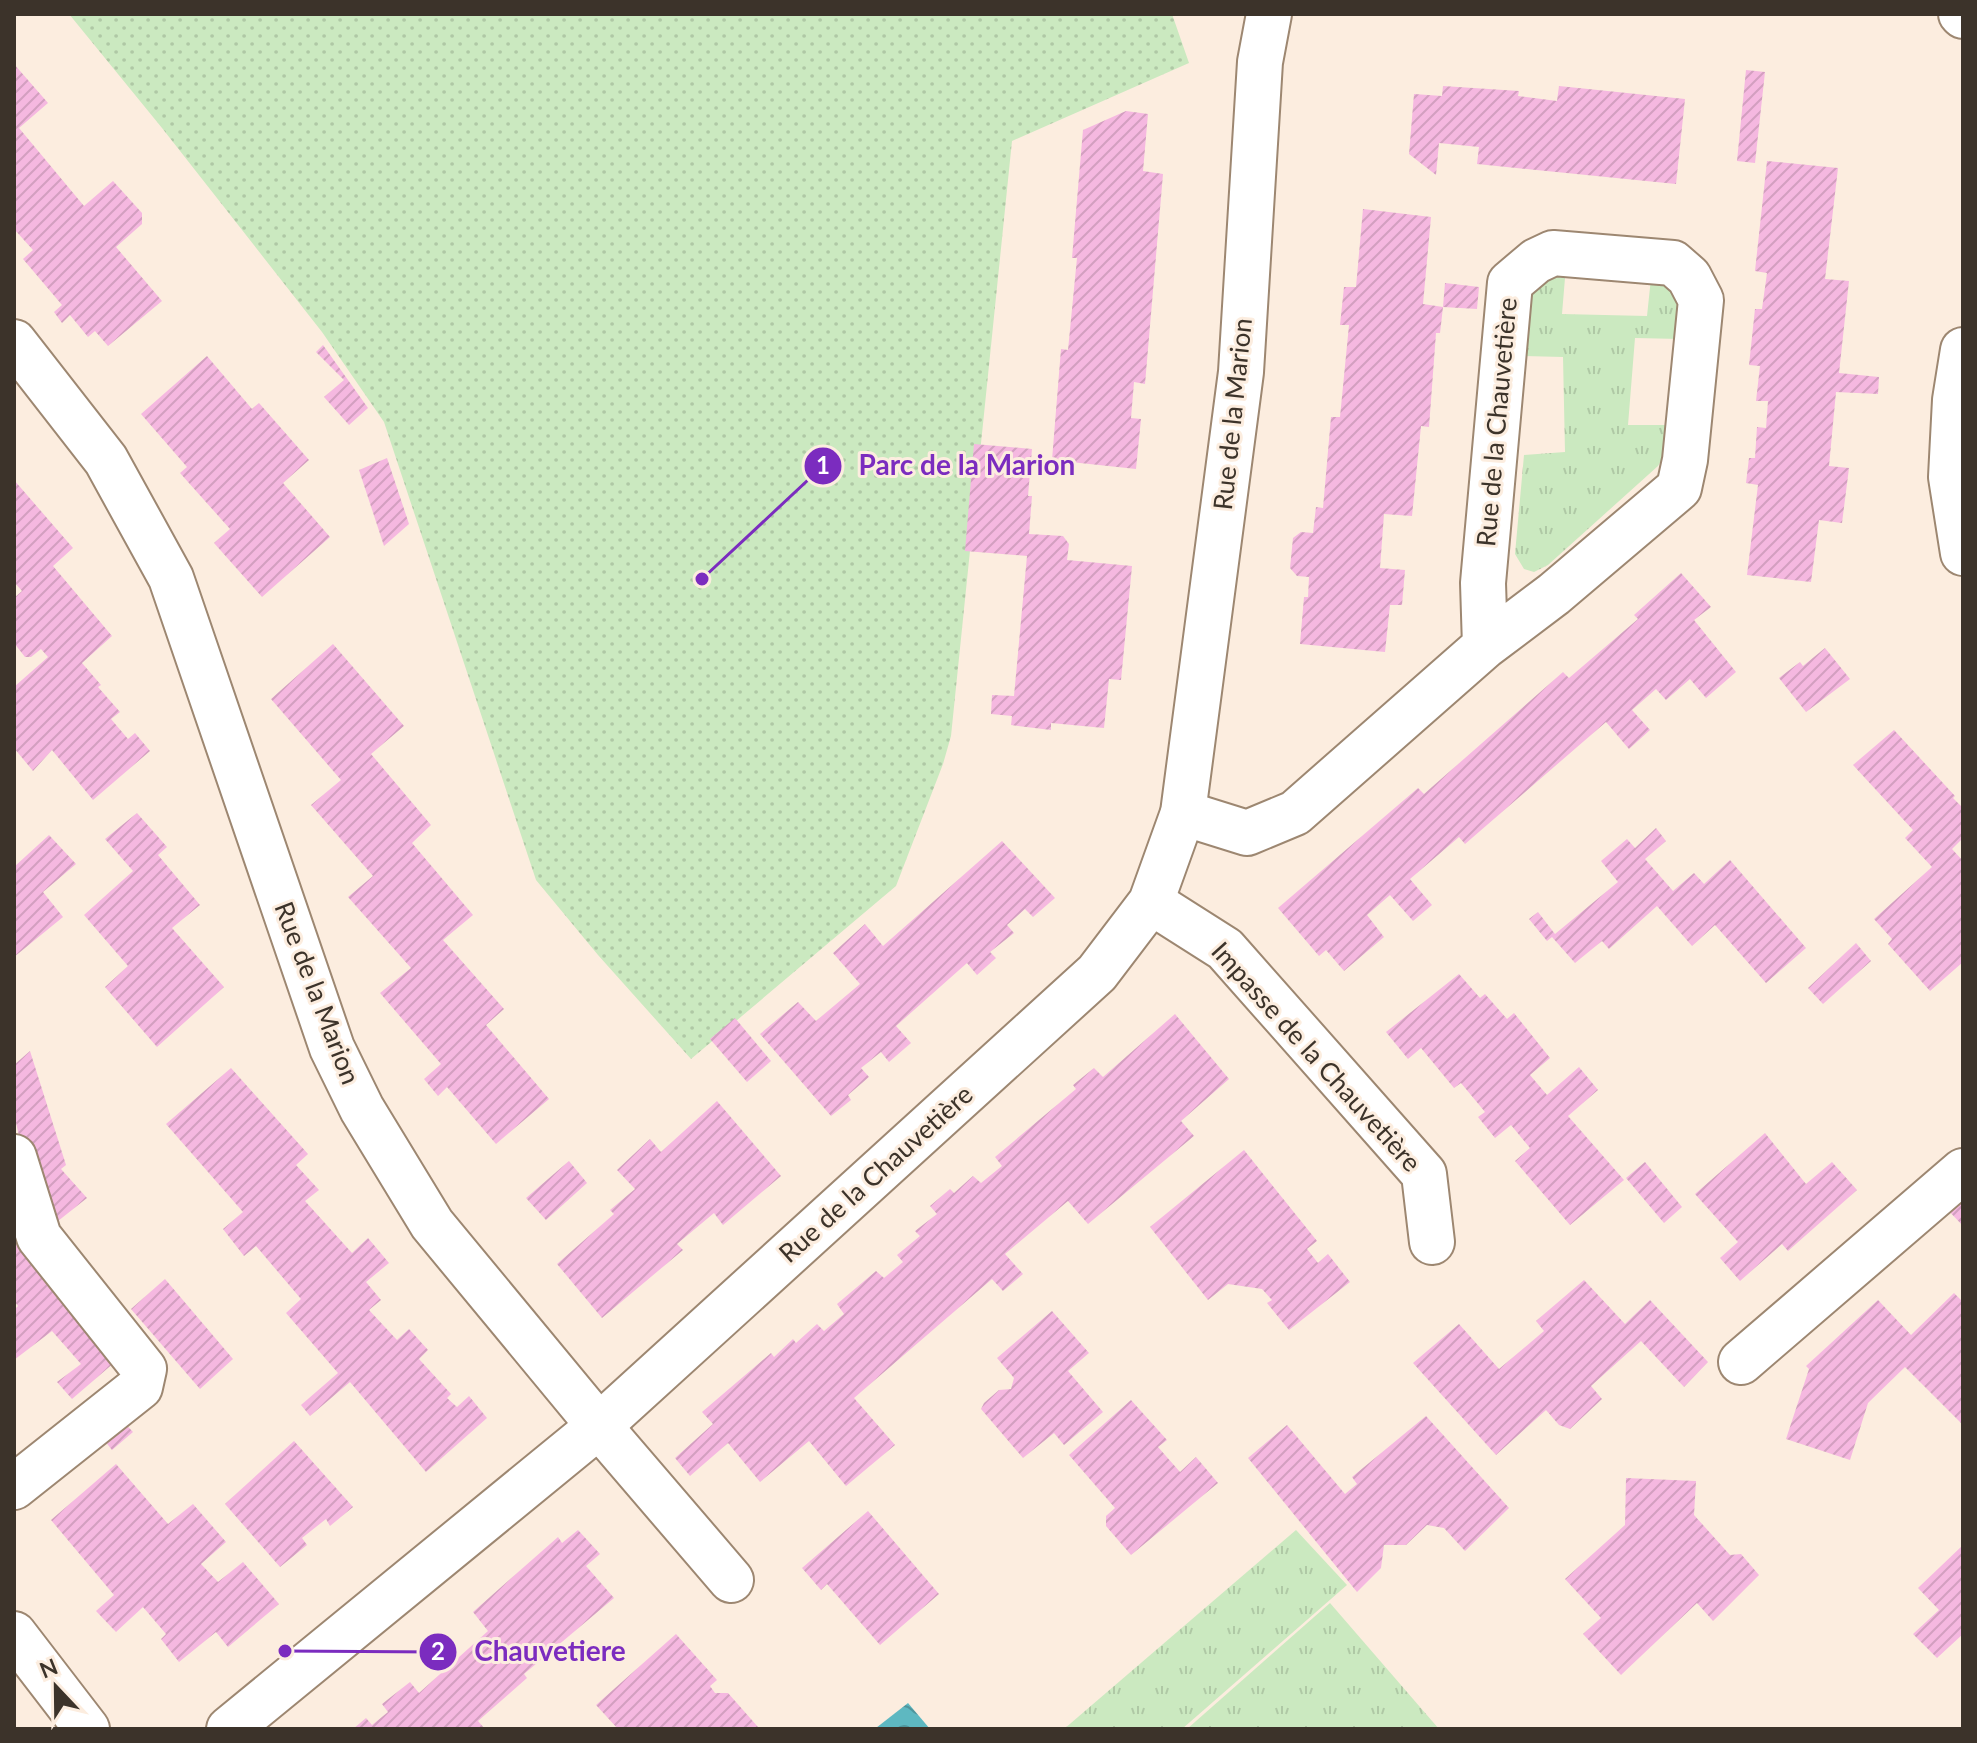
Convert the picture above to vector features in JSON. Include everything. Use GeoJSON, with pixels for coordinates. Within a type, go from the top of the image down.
{"type":"FeatureCollection","features":[{"type":"Feature","properties":{"kind":"street","name":"Rue de la Marion"},"geometry":{"type":"LineString","coordinates":[[1183,813],[1241,372],[1260,62],[1269,14]]}},
{"type":"Feature","properties":{"kind":"street","name":"Rue de la Chauvetière"},"geometry":{"type":"LineString","coordinates":[[229,1729],[599,1426],[1097,973],[1151,902],[1183,813],[1247,833],[1295,813],[1485,646],[1554,594],[1679,488],[1685,460],[1701,300],[1689,277],[1673,263],[1553,253],[1536,261],[1510,283],[1483,583],[1485,646]]}},
{"type":"Feature","properties":{"kind":"street","name":"Rue de la Marion"},"geometry":{"type":"LineString","coordinates":[[14,342],[106,460],[171,578],[332,1048],[362,1109],[432,1224],[731,1580]]}},
{"type":"Feature","properties":{"kind":"street"},"geometry":{"type":"LineString","coordinates":[[1963,350],[1955,400],[1951,477],[1963,553]]}},
{"type":"Feature","properties":{"kind":"street","name":"Impasse de la Chauvetière"},"geometry":{"type":"LineString","coordinates":[[1151,902],[1225,949],[1424,1174],[1432,1242]]}},
{"type":"Feature","properties":{"kind":"street"},"geometry":{"type":"LineString","coordinates":[[14,1157],[39,1237],[144,1369],[140,1387],[14,1487]]}},
{"type":"Feature","properties":{"kind":"street"},"geometry":{"type":"LineString","coordinates":[[1741,1362],[1963,1171]]}},
{"type":"Feature","properties":{"kind":"street"},"geometry":{"type":"LineString","coordinates":[[14,1634],[87,1729]]}},
{"type":"Feature","properties":{"kind":"green space"},"geometry":{"type":"Polygon","coordinates":[[[69,14],[1172,14],[1189,63],[1012,141],[951,736],[896,886],[691,1059],[536,880],[384,422],[322,332],[69,14]]]}},
{"type":"Feature","properties":{"kind":"green space"},"geometry":{"type":"Polygon","coordinates":[[[1566,266],[1562,314],[1647,316],[1651,278],[1666,280],[1682,305],[1680,339],[1635,338],[1628,425],[1670,425],[1670,446],[1658,466],[1548,565],[1534,572],[1524,569],[1515,554],[1524,455],[1565,452],[1563,357],[1524,356],[1527,290],[1566,266]]]}},
{"type":"Feature","properties":{"kind":"green space"},"geometry":{"type":"Polygon","coordinates":[[[1296,1530],[1347,1585],[1182,1729],[1064,1729],[1296,1530]]]}},
{"type":"Feature","properties":{"kind":"green space"},"geometry":{"type":"Polygon","coordinates":[[[1330,1603],[1439,1729],[1187,1729],[1330,1603]]]}},
{"type":"Feature","properties":{"kind":"water"},"geometry":{"type":"Polygon","coordinates":[[[908,1703],[930,1729],[876,1728],[908,1703]]]}},
{"type":"Feature","properties":{"kind":"building"},"geometry":{"type":"Polygon","coordinates":[[[14,64],[48,103],[19,128],[84,206],[113,181],[142,213],[142,224],[116,247],[162,301],[108,346],[95,331],[88,337],[70,315],[62,323],[54,312],[62,305],[23,259],[33,250],[14,229],[14,64]]]}},
{"type":"Feature","properties":{"kind":"building"},"geometry":{"type":"Polygon","coordinates":[[[1746,70],[1765,72],[1755,163],[1737,161],[1746,70]]]}},
{"type":"Feature","properties":{"kind":"building"},"geometry":{"type":"Polygon","coordinates":[[[1443,86],[1519,91],[1518,96],[1557,101],[1559,86],[1685,99],[1676,184],[1477,164],[1479,147],[1439,143],[1436,175],[1409,154],[1414,94],[1442,96],[1443,86]]]}},
{"type":"Feature","properties":{"kind":"building"},"geometry":{"type":"Polygon","coordinates":[[[1126,111],[1148,114],[1143,171],[1163,174],[1145,384],[1134,382],[1131,418],[1141,419],[1136,469],[1052,460],[1061,349],[1068,350],[1077,258],[1072,258],[1083,130],[1126,111]]]}},
{"type":"Feature","properties":{"kind":"building"},"geometry":{"type":"Polygon","coordinates":[[[1767,161],[1838,168],[1825,279],[1849,281],[1839,373],[1879,377],[1878,394],[1836,392],[1829,466],[1849,468],[1842,523],[1819,520],[1811,582],[1747,575],[1758,485],[1746,483],[1749,458],[1755,458],[1757,427],[1766,428],[1768,401],[1756,401],[1760,366],[1749,365],[1755,309],[1762,309],[1767,273],[1755,271],[1767,161]]]}},
{"type":"Feature","properties":{"kind":"building"},"geometry":{"type":"Polygon","coordinates":[[[1363,209],[1431,217],[1423,304],[1443,307],[1440,333],[1436,333],[1429,427],[1421,426],[1412,516],[1384,514],[1380,568],[1405,570],[1402,605],[1390,605],[1385,652],[1300,644],[1309,577],[1297,576],[1290,568],[1293,538],[1301,532],[1313,533],[1316,507],[1323,508],[1331,417],[1340,417],[1349,325],[1340,325],[1344,287],[1356,287],[1363,209]]]}},
{"type":"Feature","properties":{"kind":"building"},"geometry":{"type":"Polygon","coordinates":[[[1445,283],[1479,287],[1477,309],[1443,307],[1445,283]]]}},
{"type":"Feature","properties":{"kind":"building"},"geometry":{"type":"Polygon","coordinates":[[[323,345],[368,408],[349,425],[324,397],[344,380],[316,352],[323,345]]]}},
{"type":"Feature","properties":{"kind":"building"},"geometry":{"type":"Polygon","coordinates":[[[207,356],[252,409],[259,403],[309,460],[283,483],[330,537],[262,597],[214,543],[230,529],[180,473],[187,467],[141,414],[207,356]]]}},
{"type":"Feature","properties":{"kind":"building"},"geometry":{"type":"Polygon","coordinates":[[[974,444],[1032,449],[1029,534],[1063,536],[1069,544],[1067,560],[1132,566],[1121,680],[1109,679],[1104,728],[1051,723],[1051,730],[1011,725],[1012,716],[991,714],[992,695],[1014,696],[1027,556],[965,551],[974,444]]]}},
{"type":"Feature","properties":{"kind":"building"},"geometry":{"type":"Polygon","coordinates":[[[387,458],[409,524],[384,546],[359,470],[387,458]]]}},
{"type":"Feature","properties":{"kind":"building"},"geometry":{"type":"Polygon","coordinates":[[[14,480],[73,548],[53,566],[112,636],[82,663],[120,712],[111,719],[128,739],[135,733],[150,751],[93,800],[52,750],[33,771],[14,748],[14,687],[48,657],[41,649],[31,657],[25,657],[14,643],[14,598],[22,591],[14,582],[14,480]]]}},
{"type":"Feature","properties":{"kind":"building"},"geometry":{"type":"Polygon","coordinates":[[[1681,573],[1711,607],[1694,620],[1736,672],[1706,698],[1690,679],[1666,700],[1656,689],[1632,710],[1650,730],[1629,749],[1606,722],[1465,844],[1459,837],[1410,879],[1432,905],[1413,921],[1390,895],[1367,915],[1384,937],[1344,971],[1326,950],[1319,956],[1278,908],[1418,788],[1424,794],[1563,672],[1569,678],[1638,619],[1634,615],[1681,573]]]}},
{"type":"Feature","properties":{"kind":"building"},"geometry":{"type":"Polygon","coordinates":[[[333,644],[404,726],[371,754],[431,825],[412,843],[473,915],[443,940],[504,1009],[486,1025],[549,1099],[496,1144],[447,1087],[438,1096],[424,1079],[441,1064],[380,993],[411,968],[348,897],[373,876],[311,805],[341,780],[271,699],[333,644]]]}},
{"type":"Feature","properties":{"kind":"building"},"geometry":{"type":"Polygon","coordinates":[[[1825,648],[1850,679],[1806,712],[1779,678],[1800,662],[1803,666],[1825,648]]]}},
{"type":"Feature","properties":{"kind":"building"},"geometry":{"type":"Polygon","coordinates":[[[1894,730],[1963,808],[1963,838],[1952,849],[1963,861],[1963,962],[1930,991],[1888,944],[1892,939],[1874,919],[1932,867],[1905,838],[1913,830],[1853,765],[1894,730]]]}},
{"type":"Feature","properties":{"kind":"building"},"geometry":{"type":"Polygon","coordinates":[[[137,813],[167,847],[158,855],[200,905],[172,928],[224,987],[157,1047],[105,987],[128,966],[84,915],[133,871],[105,839],[137,813]]]}},
{"type":"Feature","properties":{"kind":"building"},"geometry":{"type":"Polygon","coordinates":[[[1656,828],[1666,841],[1645,859],[1673,891],[1694,873],[1704,884],[1730,860],[1806,948],[1766,983],[1715,925],[1692,946],[1657,906],[1609,949],[1602,941],[1575,963],[1552,937],[1547,941],[1529,919],[1538,912],[1555,934],[1618,882],[1601,861],[1627,839],[1635,848],[1656,828]]]}},
{"type":"Feature","properties":{"kind":"building"},"geometry":{"type":"Polygon","coordinates":[[[49,835],[76,864],[43,892],[63,917],[14,957],[14,867],[49,835]]]}},
{"type":"Feature","properties":{"kind":"building"},"geometry":{"type":"Polygon","coordinates":[[[1002,841],[1055,898],[1033,917],[1025,909],[1007,925],[1014,933],[990,952],[996,958],[977,975],[967,963],[896,1026],[911,1043],[889,1062],[881,1052],[861,1068],[869,1077],[848,1095],[851,1100],[831,1116],[760,1034],[798,1002],[816,1021],[860,984],[833,953],[865,924],[883,946],[1002,841]]]}},
{"type":"Feature","properties":{"kind":"building"},"geometry":{"type":"Polygon","coordinates":[[[1856,943],[1871,961],[1823,1004],[1808,988],[1856,943]]]}},
{"type":"Feature","properties":{"kind":"building"},"geometry":{"type":"Polygon","coordinates":[[[1459,974],[1480,998],[1485,994],[1507,1019],[1514,1013],[1550,1058],[1530,1075],[1547,1095],[1579,1067],[1598,1090],[1568,1116],[1624,1180],[1570,1225],[1515,1161],[1530,1148],[1511,1125],[1495,1138],[1478,1117],[1485,1112],[1461,1083],[1454,1088],[1421,1048],[1408,1059],[1386,1032],[1459,974]]]}},
{"type":"Feature","properties":{"kind":"building"},"geometry":{"type":"Polygon","coordinates":[[[1175,1014],[1229,1079],[1181,1121],[1194,1136],[1088,1224],[1068,1201],[1005,1254],[1023,1274],[1003,1291],[992,1279],[854,1398],[895,1445],[846,1486],[809,1441],[760,1482],[728,1443],[690,1476],[675,1458],[713,1424],[702,1412],[771,1353],[774,1357],[793,1339],[796,1343],[817,1324],[824,1331],[844,1314],[837,1304],[876,1271],[884,1278],[903,1262],[897,1255],[920,1236],[915,1231],[937,1214],[930,1206],[950,1189],[954,1193],[973,1176],[981,1183],[1002,1166],[995,1157],[1076,1089],[1073,1085],[1094,1068],[1103,1077],[1175,1014]]]}},
{"type":"Feature","properties":{"kind":"building"},"geometry":{"type":"Polygon","coordinates":[[[735,1018],[771,1061],[747,1082],[710,1039],[735,1018]]]}},
{"type":"Feature","properties":{"kind":"building"},"geometry":{"type":"Polygon","coordinates":[[[30,1051],[66,1165],[61,1169],[87,1198],[53,1225],[30,1184],[14,1114],[14,1065],[30,1051]]]}},
{"type":"Feature","properties":{"kind":"building"},"geometry":{"type":"Polygon","coordinates":[[[231,1068],[308,1154],[296,1165],[319,1190],[305,1201],[352,1253],[368,1238],[389,1263],[366,1282],[381,1300],[369,1310],[397,1340],[409,1329],[428,1350],[419,1359],[451,1394],[447,1398],[457,1407],[469,1396],[487,1418],[426,1472],[350,1382],[310,1416],[301,1405],[338,1373],[286,1313],[301,1299],[256,1246],[244,1256],[223,1229],[243,1212],[166,1124],[231,1068]]]}},
{"type":"Feature","properties":{"kind":"building"},"geometry":{"type":"Polygon","coordinates":[[[717,1101],[781,1176],[723,1225],[714,1213],[677,1244],[683,1250],[602,1318],[557,1264],[614,1214],[610,1210],[635,1189],[617,1170],[650,1139],[661,1152],[717,1101]]]}},
{"type":"Feature","properties":{"kind":"building"},"geometry":{"type":"Polygon","coordinates":[[[1765,1133],[1806,1184],[1832,1162],[1857,1190],[1788,1251],[1782,1244],[1740,1281],[1720,1258],[1738,1242],[1695,1194],[1765,1133]]]}},
{"type":"Feature","properties":{"kind":"building"},"geometry":{"type":"Polygon","coordinates":[[[1244,1150],[1317,1241],[1307,1249],[1318,1263],[1328,1254],[1350,1282],[1289,1330],[1267,1303],[1272,1300],[1262,1289],[1228,1284],[1208,1300],[1150,1227],[1244,1150]]]}},
{"type":"Feature","properties":{"kind":"building"},"geometry":{"type":"Polygon","coordinates":[[[569,1161],[587,1183],[546,1220],[526,1198],[569,1161]]]}},
{"type":"Feature","properties":{"kind":"building"},"geometry":{"type":"Polygon","coordinates":[[[1645,1162],[1682,1207],[1664,1223],[1626,1178],[1645,1162]]]}},
{"type":"Feature","properties":{"kind":"building"},"geometry":{"type":"Polygon","coordinates":[[[1963,1194],[1963,1226],[1947,1209],[1963,1194]]]}},
{"type":"Feature","properties":{"kind":"building"},"geometry":{"type":"Polygon","coordinates":[[[14,1242],[47,1285],[115,1362],[72,1399],[57,1382],[81,1364],[52,1331],[14,1360],[14,1310],[18,1306],[14,1301],[14,1242]]]}},
{"type":"Feature","properties":{"kind":"building"},"geometry":{"type":"Polygon","coordinates":[[[165,1279],[233,1359],[200,1389],[131,1309],[165,1279]]]}},
{"type":"Feature","properties":{"kind":"building"},"geometry":{"type":"Polygon","coordinates":[[[1584,1280],[1625,1324],[1650,1300],[1708,1362],[1684,1387],[1641,1341],[1591,1386],[1602,1399],[1570,1429],[1559,1425],[1546,1410],[1496,1455],[1413,1363],[1459,1324],[1499,1369],[1544,1331],[1536,1321],[1584,1280]]]}},
{"type":"Feature","properties":{"kind":"building"},"geometry":{"type":"Polygon","coordinates":[[[1954,1293],[1963,1302],[1963,1425],[1905,1367],[1868,1403],[1850,1460],[1786,1439],[1809,1369],[1806,1366],[1878,1300],[1911,1335],[1954,1293]]]}},
{"type":"Feature","properties":{"kind":"building"},"geometry":{"type":"Polygon","coordinates":[[[1052,1311],[1089,1353],[1068,1371],[1103,1412],[1064,1445],[1054,1433],[1023,1458],[981,1409],[999,1390],[1011,1389],[1014,1378],[997,1358],[1052,1311]]]}},
{"type":"Feature","properties":{"kind":"building"},"geometry":{"type":"Polygon","coordinates":[[[1131,1400],[1167,1440],[1158,1447],[1180,1472],[1196,1457],[1218,1483],[1131,1555],[1106,1526],[1106,1516],[1115,1508],[1069,1455],[1131,1400]]]}},
{"type":"Feature","properties":{"kind":"building"},"geometry":{"type":"Polygon","coordinates":[[[117,1415],[133,1432],[112,1450],[97,1431],[117,1415]]]}},
{"type":"Feature","properties":{"kind":"building"},"geometry":{"type":"Polygon","coordinates":[[[1426,1416],[1509,1508],[1465,1551],[1444,1528],[1427,1525],[1406,1545],[1384,1545],[1381,1568],[1357,1592],[1248,1458],[1287,1425],[1345,1494],[1357,1484],[1352,1477],[1426,1416]]]}},
{"type":"Feature","properties":{"kind":"building"},"geometry":{"type":"Polygon","coordinates":[[[294,1441],[353,1507],[330,1526],[326,1519],[302,1538],[307,1545],[280,1567],[225,1504],[294,1441]]]}},
{"type":"Feature","properties":{"kind":"building"},"geometry":{"type":"Polygon","coordinates":[[[116,1464],[168,1524],[193,1504],[226,1542],[201,1564],[218,1582],[243,1562],[279,1604],[228,1647],[216,1632],[179,1662],[161,1639],[166,1634],[143,1607],[116,1632],[96,1611],[114,1595],[51,1520],[116,1464]]]}},
{"type":"Feature","properties":{"kind":"building"},"geometry":{"type":"Polygon","coordinates":[[[1626,1478],[1696,1481],[1694,1515],[1730,1555],[1741,1554],[1759,1575],[1713,1621],[1697,1603],[1621,1675],[1583,1634],[1601,1618],[1565,1579],[1625,1525],[1626,1478]]]}},
{"type":"Feature","properties":{"kind":"building"},"geometry":{"type":"Polygon","coordinates":[[[868,1511],[939,1594],[880,1645],[827,1584],[821,1590],[802,1568],[868,1511]]]}},
{"type":"Feature","properties":{"kind":"building"},"geometry":{"type":"Polygon","coordinates":[[[578,1530],[600,1554],[586,1566],[614,1598],[524,1674],[527,1678],[478,1721],[485,1729],[353,1729],[366,1718],[372,1725],[388,1712],[382,1704],[410,1682],[419,1693],[488,1631],[473,1612],[558,1537],[562,1543],[578,1530]]]}},
{"type":"Feature","properties":{"kind":"building"},"geometry":{"type":"Polygon","coordinates":[[[1963,1545],[1963,1634],[1937,1658],[1913,1634],[1939,1610],[1918,1588],[1963,1545]]]}},
{"type":"Feature","properties":{"kind":"building"},"geometry":{"type":"Polygon","coordinates":[[[676,1634],[717,1680],[710,1686],[715,1693],[728,1693],[758,1727],[618,1729],[596,1705],[676,1634]]]}},
{"type":"Feature","properties":{"kind":"place","name":"Parc de la Marion"},"geometry":{"type":"Point","coordinates":[702,579]}},
{"type":"Feature","properties":{"kind":"place","name":"Chauvetiere"},"geometry":{"type":"Point","coordinates":[285,1651]}}]}
